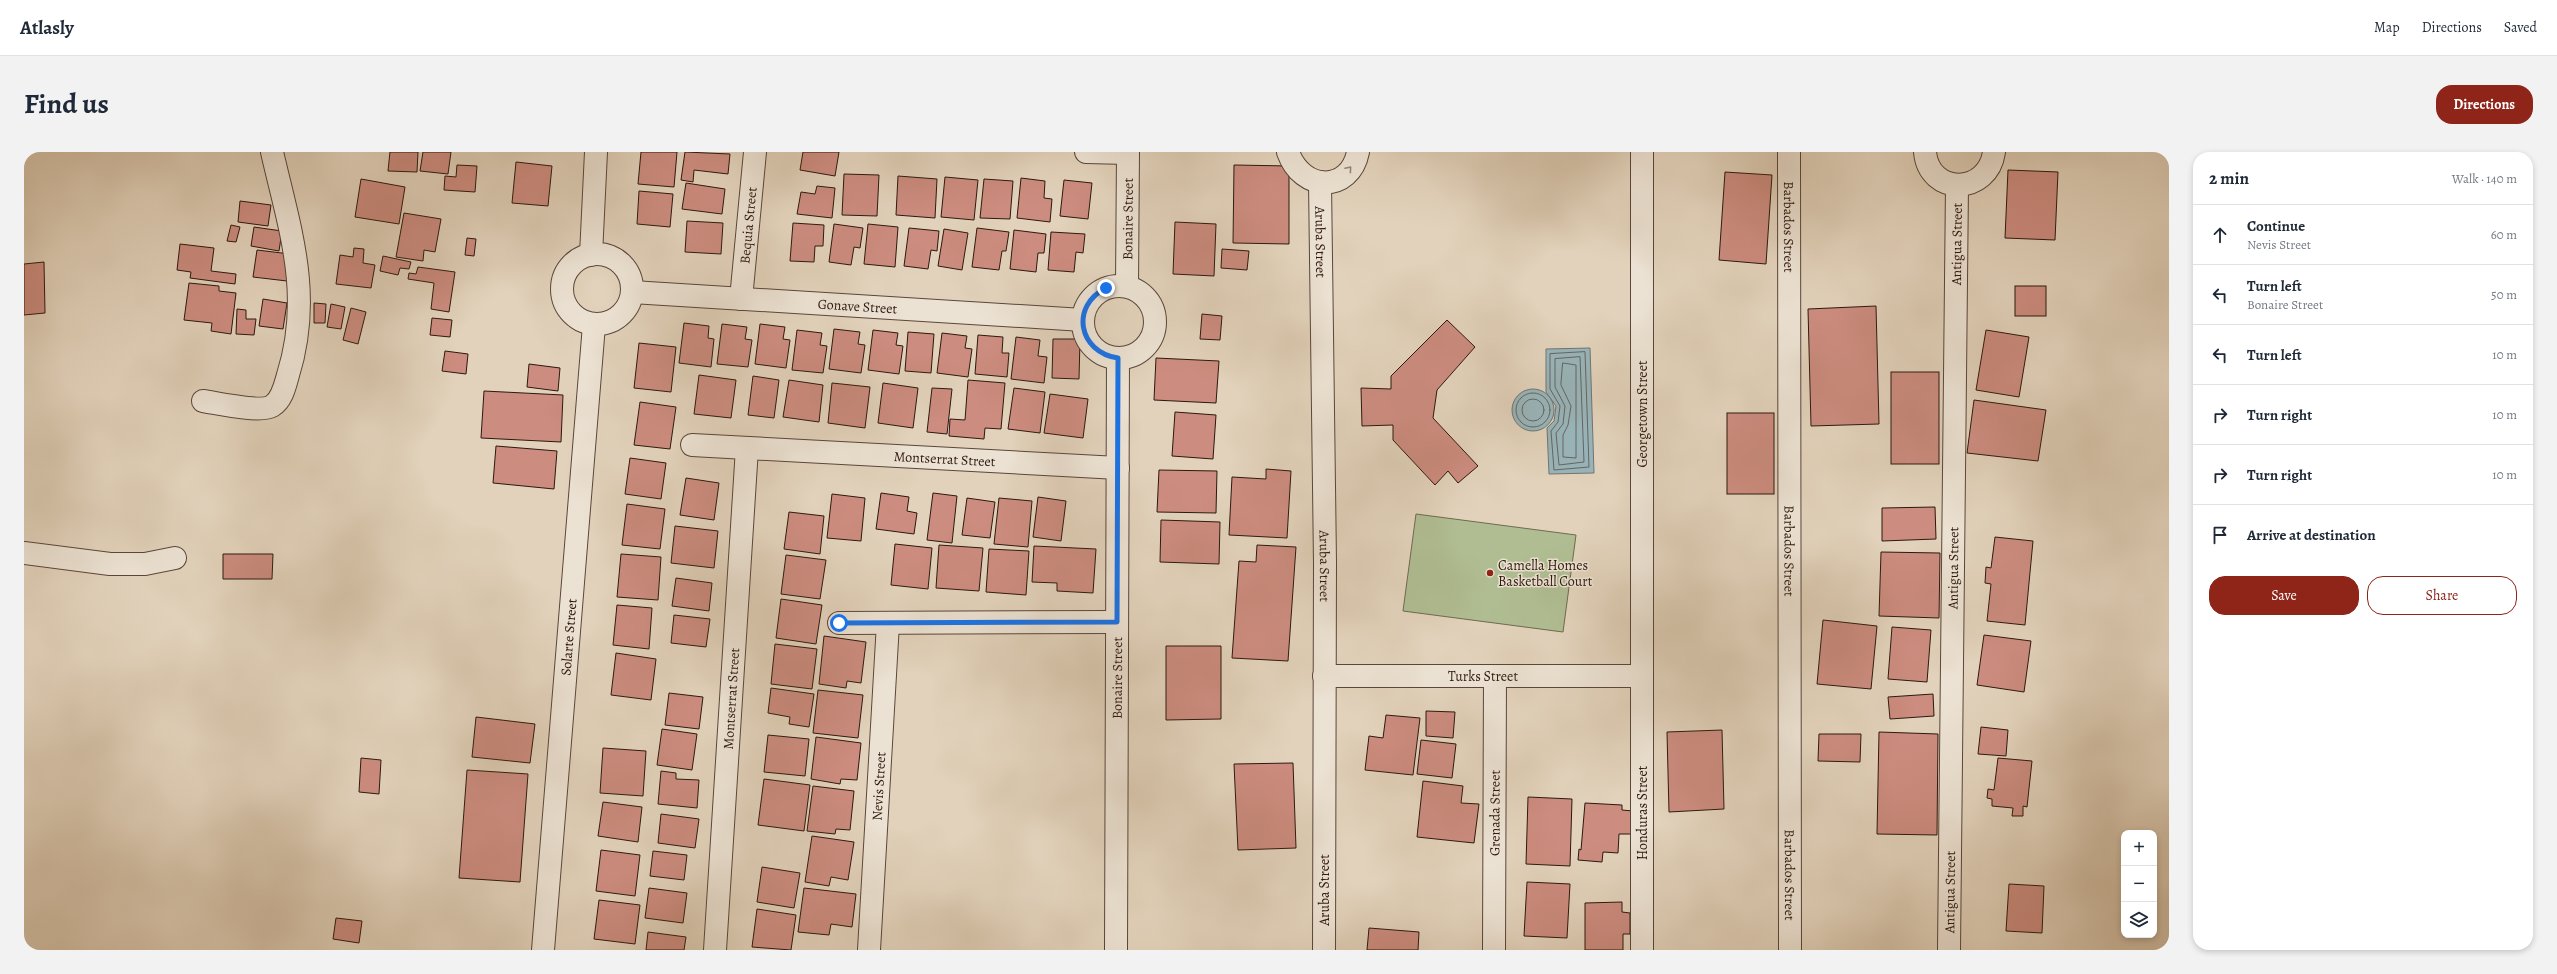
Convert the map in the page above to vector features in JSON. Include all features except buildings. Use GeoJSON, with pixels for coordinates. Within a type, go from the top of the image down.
{"type":"FeatureCollection","features":[{"type":"Feature","properties":{"kind":"street"},"geometry":{"type":"LineString","coordinates":[[203,400],[258,408],[271,407],[281,397],[295,351],[301,293],[294,241],[272,152]]}},
{"type":"Feature","properties":{"kind":"street"},"geometry":{"type":"LineString","coordinates":[[591,255],[596,152]]}},
{"type":"Feature","properties":{"kind":"street","name":"Bequia Street"},"geometry":{"type":"LineString","coordinates":[[741,299],[755,152]]}},
{"type":"Feature","properties":{"kind":"street"},"geometry":{"type":"LineString","coordinates":[[1086,152],[1128,152]]}},
{"type":"Feature","properties":{"kind":"street","name":"Bonaire Street"},"geometry":{"type":"LineString","coordinates":[[1127,286],[1128,152]]}},
{"type":"Feature","properties":{"kind":"street"},"geometry":{"type":"LineString","coordinates":[[1288,152],[1298,173],[1308,179],[1320,182],[1342,176],[1351,169],[1358,152]]}},
{"type":"Feature","properties":{"kind":"street","name":"Georgetown Street"},"geometry":{"type":"LineString","coordinates":[[1642,152],[1642,676]]}},
{"type":"Feature","properties":{"kind":"street","name":"Barbados Street"},"geometry":{"type":"LineString","coordinates":[[1789,152],[1790,950]]}},
{"type":"Feature","properties":{"kind":"street"},"geometry":{"type":"LineString","coordinates":[[1925,152],[1930,168],[1937,177],[1957,185],[1969,184],[1980,179],[1988,171],[1994,152]]}},
{"type":"Feature","properties":{"kind":"street","name":"Aruba Street"},"geometry":{"type":"LineString","coordinates":[[1320,182],[1324,676],[1324,950]]}},
{"type":"Feature","properties":{"kind":"street","name":"Antigua Street"},"geometry":{"type":"LineString","coordinates":[[1949,950],[1957,185]]}},
{"type":"Feature","properties":{"kind":"street"},"geometry":{"type":"LineString","coordinates":[[605,254],[622,263],[631,279],[632,292],[626,310],[617,319],[606,324],[594,325],[582,322],[572,316],[565,306],[562,294],[562,282],[566,271],[574,262],[591,255],[605,254]]}},
{"type":"Feature","properties":{"kind":"street"},"geometry":{"type":"LineString","coordinates":[[1116,285],[1127,286],[1138,291],[1147,299],[1153,309],[1155,320],[1149,342],[1141,351],[1118,358],[1107,356],[1097,351],[1084,332],[1083,320],[1090,301],[1097,293],[1116,285]]}},
{"type":"Feature","properties":{"kind":"street","name":"Gonave Street"},"geometry":{"type":"LineString","coordinates":[[632,292],[1083,320]]}},
{"type":"Feature","properties":{"kind":"street","name":"Solarte Street"},"geometry":{"type":"LineString","coordinates":[[543,950],[594,325]]}},
{"type":"Feature","properties":{"kind":"street","name":"Bonaire Street"},"geometry":{"type":"LineString","coordinates":[[1116,950],[1118,358]]}},
{"type":"Feature","properties":{"kind":"street","name":"Montserrat Street"},"geometry":{"type":"LineString","coordinates":[[692,445],[1118,468]]}},
{"type":"Feature","properties":{"kind":"street","name":"Montserrat Street"},"geometry":{"type":"LineString","coordinates":[[715,950],[747,448]]}},
{"type":"Feature","properties":{"kind":"street"},"geometry":{"type":"LineString","coordinates":[[24,553],[110,564],[145,564],[175,558]]}},
{"type":"Feature","properties":{"kind":"street"},"geometry":{"type":"LineString","coordinates":[[839,623],[1117,622]]}},
{"type":"Feature","properties":{"kind":"street","name":"Nevis Street"},"geometry":{"type":"LineString","coordinates":[[869,950],[888,623]]}},
{"type":"Feature","properties":{"kind":"street","name":"Turks Street"},"geometry":{"type":"LineString","coordinates":[[1324,676],[1642,676]]}},
{"type":"Feature","properties":{"kind":"street","name":"Grenada Street"},"geometry":{"type":"LineString","coordinates":[[1494,950],[1495,676]]}},
{"type":"Feature","properties":{"kind":"street","name":"Honduras Street"},"geometry":{"type":"LineString","coordinates":[[1642,676],[1642,950]]}},
{"type":"Feature","properties":{"kind":"green space","name":"Camella Homes Basketball Court"},"geometry":{"type":"Polygon","coordinates":[[[1416,514],[1576,535],[1563,632],[1403,611],[1416,514]]]}},
{"type":"Feature","properties":{"kind":"water"},"geometry":{"type":"Polygon","coordinates":[[[1590,348],[1594,473],[1549,474],[1547,428],[1554,421],[1556,406],[1546,392],[1546,349],[1590,348]]]}},
{"type":"Feature","properties":{"kind":"water"},"geometry":{"type":"Polygon","coordinates":[[[1533,389],[1548,395],[1554,410],[1548,425],[1533,431],[1518,425],[1512,410],[1518,395],[1533,389]]]}},
{"type":"Feature","properties":{"kind":"place","name":"Camella Homes Basketball Court"},"geometry":{"type":"Point","coordinates":[1490,573]}},
{"type":"Feature","properties":{"kind":"route"},"geometry":{"type":"LineString","coordinates":[[839,623],[1117,622],[1118,358],[1107,356],[1097,351],[1089,343],[1084,332],[1083,320],[1085,310],[1090,301],[1097,293],[1106,288]]}}]}
